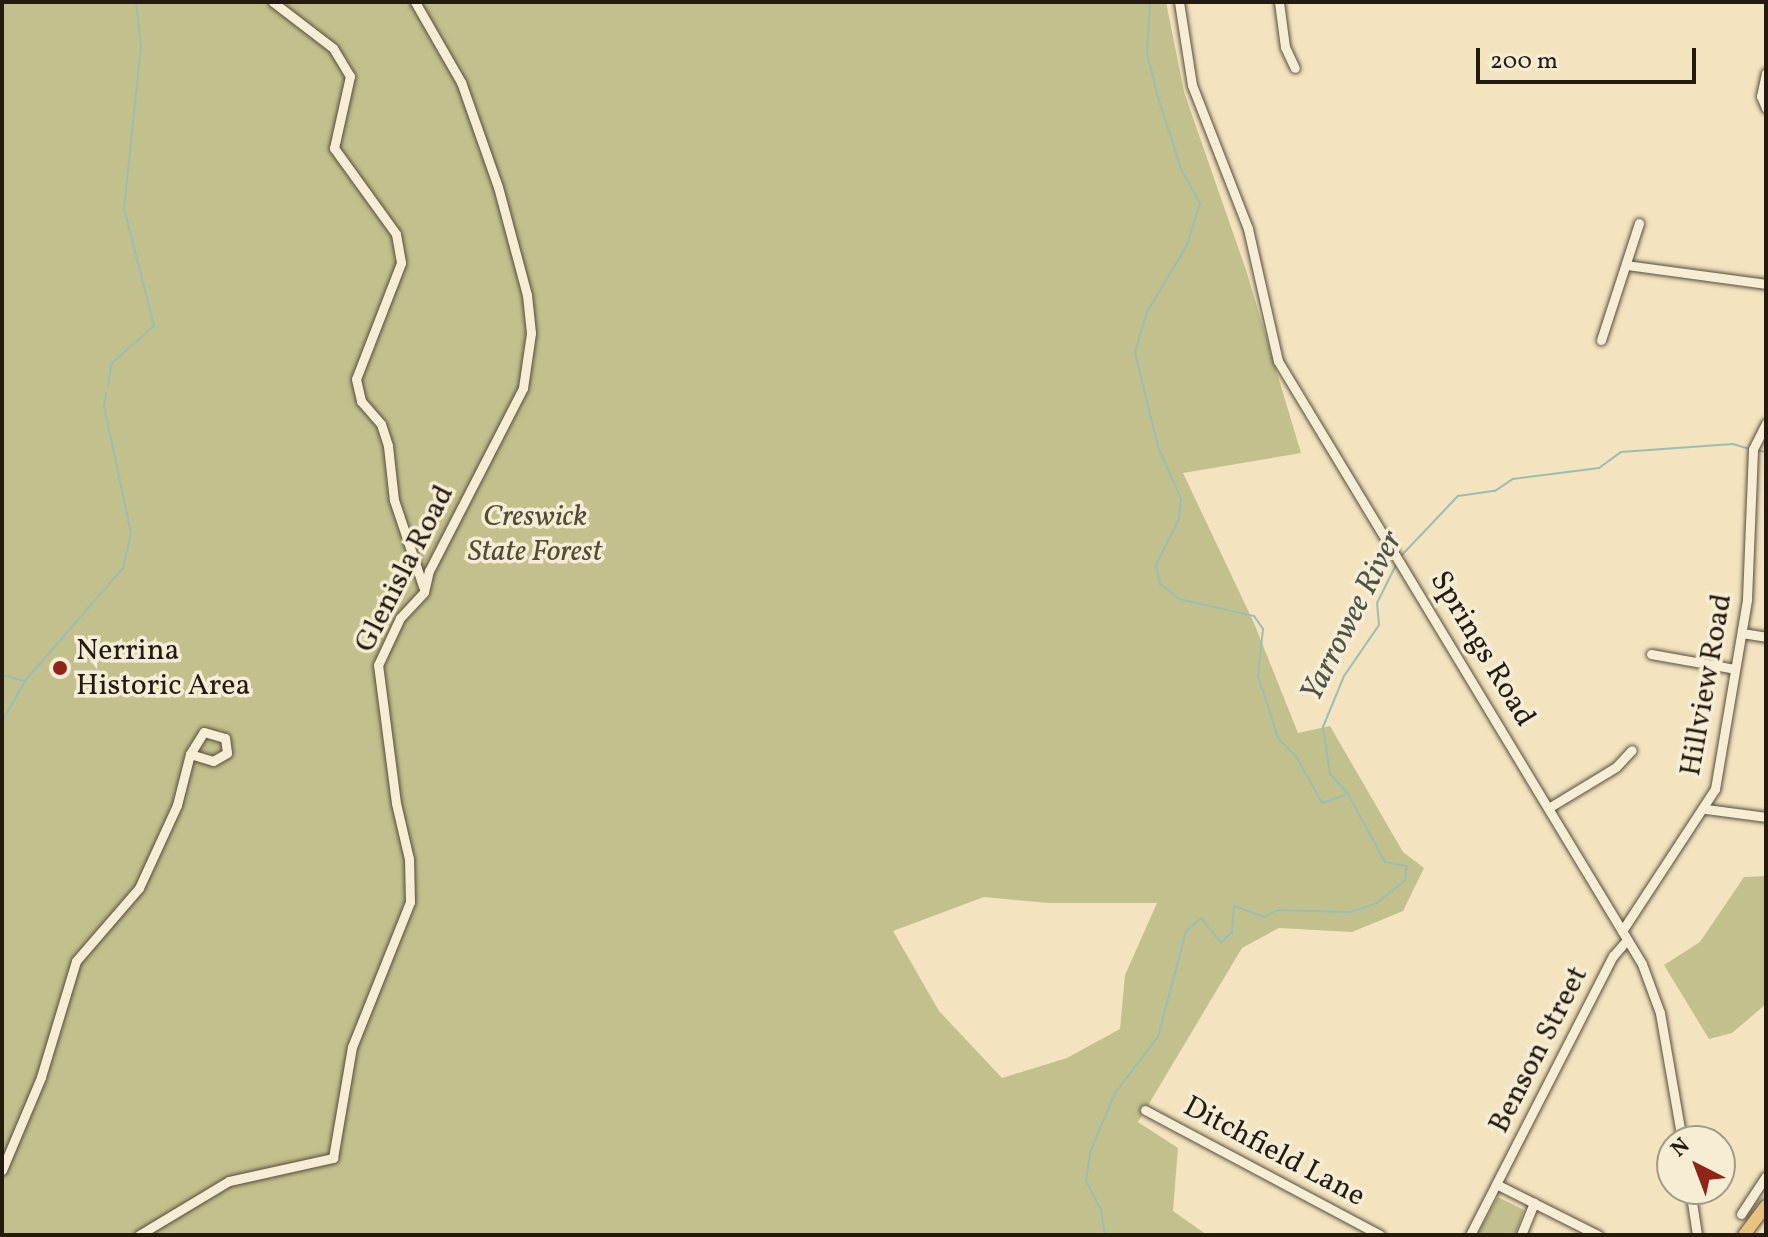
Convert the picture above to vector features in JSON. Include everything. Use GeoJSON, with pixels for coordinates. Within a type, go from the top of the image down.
{"type":"FeatureCollection","features":[{"type":"Feature","properties":{"kind":"main road"},"geometry":{"type":"LineString","coordinates":[[1744,1235],[1766,1206]]}},
{"type":"Feature","properties":{"kind":"street"},"geometry":{"type":"LineString","coordinates":[[273,2],[333,48],[350,76],[334,148],[396,234],[401,263],[356,379],[361,401],[381,424],[388,446],[394,500],[414,547],[424,592]]}},
{"type":"Feature","properties":{"kind":"street","name":"Glenisla Road"},"geometry":{"type":"LineString","coordinates":[[139,1235],[229,1181],[333,1158],[352,1047],[410,902],[409,859],[394,787],[378,665],[400,618],[424,592],[429,571],[523,388],[531,333],[527,295],[493,172],[461,82],[415,2]]}},
{"type":"Feature","properties":{"kind":"street","name":"Springs Road"},"geometry":{"type":"LineString","coordinates":[[1179,2],[1192,85],[1248,229],[1278,361],[1625,935],[1658,1005],[1679,1125]]}},
{"type":"Feature","properties":{"kind":"street"},"geometry":{"type":"LineString","coordinates":[[1279,2],[1286,48],[1295,68]]}},
{"type":"Feature","properties":{"kind":"street"},"geometry":{"type":"LineString","coordinates":[[1766,73],[1761,96],[1766,108]]}},
{"type":"Feature","properties":{"kind":"street"},"geometry":{"type":"LineString","coordinates":[[1601,340],[1639,223]]}},
{"type":"Feature","properties":{"kind":"street"},"geometry":{"type":"LineString","coordinates":[[1626,265],[1766,284]]}},
{"type":"Feature","properties":{"kind":"street","name":"Hillview Road"},"geometry":{"type":"LineString","coordinates":[[1625,935],[1706,809],[1716,785],[1750,573],[1753,449],[1766,423]]}},
{"type":"Feature","properties":{"kind":"street"},"geometry":{"type":"LineString","coordinates":[[1742,633],[1766,637]]}},
{"type":"Feature","properties":{"kind":"street"},"geometry":{"type":"LineString","coordinates":[[1651,654],[1735,669]]}},
{"type":"Feature","properties":{"kind":"street"},"geometry":{"type":"LineString","coordinates":[[1550,807],[1613,769],[1632,750]]}},
{"type":"Feature","properties":{"kind":"street"},"geometry":{"type":"LineString","coordinates":[[2,1170],[41,1077],[76,961],[139,888],[177,805],[190,754]]}},
{"type":"Feature","properties":{"kind":"street"},"geometry":{"type":"LineString","coordinates":[[1706,809],[1766,817]]}},
{"type":"Feature","properties":{"kind":"street","name":"Benson Street"},"geometry":{"type":"LineString","coordinates":[[1498,1185],[1625,935]]}},
{"type":"Feature","properties":{"kind":"street","name":"Ditchfield Lane"},"geometry":{"type":"LineString","coordinates":[[1145,1110],[1380,1235]]}},
{"type":"Feature","properties":{"kind":"street"},"geometry":{"type":"LineString","coordinates":[[1741,1214],[1766,1176]]}},
{"type":"Feature","properties":{"kind":"street"},"geometry":{"type":"LineString","coordinates":[[1470,1235],[1498,1185],[1598,1235]]}},
{"type":"Feature","properties":{"kind":"street"},"geometry":{"type":"LineString","coordinates":[[1521,1235],[1534,1203]]}},
{"type":"Feature","properties":{"kind":"street"},"geometry":{"type":"LineString","coordinates":[[1693,1205],[1697,1235]]}},
{"type":"Feature","properties":{"kind":"street"},"geometry":{"type":"LineString","coordinates":[[1694,1209],[1703,1235]]}},
{"type":"Feature","properties":{"kind":"green space","name":"Creswick State Forest"},"geometry":{"type":"Polygon","coordinates":[[[2,2],[1166,2],[1184,92],[1246,270],[1301,453],[1183,473],[1254,623],[1298,733],[1330,726],[1403,852],[1424,868],[1403,911],[1352,932],[1279,928],[1242,948],[1138,1122],[1178,1148],[1173,1211],[1207,1235],[2,1235],[2,2]],[[984,897],[893,931],[939,1011],[1002,1078],[1067,1058],[1120,1029],[1125,975],[1157,903],[1049,903],[984,897]]]}},
{"type":"Feature","properties":{"kind":"green space"},"geometry":{"type":"Polygon","coordinates":[[[1766,876],[1766,1004],[1732,1033],[1709,1039],[1664,965],[1700,942],[1744,877],[1766,876]]]}},
{"type":"Feature","properties":{"kind":"green space"},"geometry":{"type":"Polygon","coordinates":[[[1498,1197],[1524,1210],[1515,1235],[1477,1235],[1498,1197]]]}},
{"type":"Feature","properties":{"kind":"waterway"},"geometry":{"type":"LineString","coordinates":[[108,385],[112,363],[154,326],[124,208],[141,47],[136,2]]}},
{"type":"Feature","properties":{"kind":"waterway"},"geometry":{"type":"LineString","coordinates":[[1150,2],[1147,53],[1182,171],[1200,203],[1187,245],[1147,312],[1135,352],[1158,447],[1181,499],[1179,519],[1156,565],[1160,584],[1179,599],[1254,616],[1263,629],[1258,676],[1278,738],[1297,758],[1322,803],[1348,794]]}},
{"type":"Feature","properties":{"kind":"waterway"},"geometry":{"type":"LineString","coordinates":[[2,722],[25,681],[123,568],[131,533],[104,406],[106,393]]}},
{"type":"Feature","properties":{"kind":"waterway","name":"Yarrowee River"},"geometry":{"type":"LineString","coordinates":[[1401,556],[1458,496],[1495,491],[1513,479],[1599,468],[1621,452],[1733,444],[1749,449]]}},
{"type":"Feature","properties":{"kind":"waterway","name":"Yarrowee River"},"geometry":{"type":"LineString","coordinates":[[1756,450],[1766,452]]}},
{"type":"Feature","properties":{"kind":"waterway","name":"Yarrowee River"},"geometry":{"type":"LineString","coordinates":[[1105,1235],[1101,1210],[1086,1180],[1091,1150],[1115,1093],[1158,1037],[1186,931],[1201,918],[1221,943],[1232,932],[1234,906],[1265,917],[1277,910],[1351,912],[1377,903],[1405,880],[1407,866],[1385,862],[1348,794],[1330,774],[1323,727],[1344,676],[1379,625],[1377,603],[1396,565]]}},
{"type":"Feature","properties":{"kind":"waterway"},"geometry":{"type":"LineString","coordinates":[[2,675],[24,681]]}},
{"type":"Feature","properties":{"kind":"place","name":"Nerrina Historic Area"},"geometry":{"type":"Point","coordinates":[60,668]}}]}
